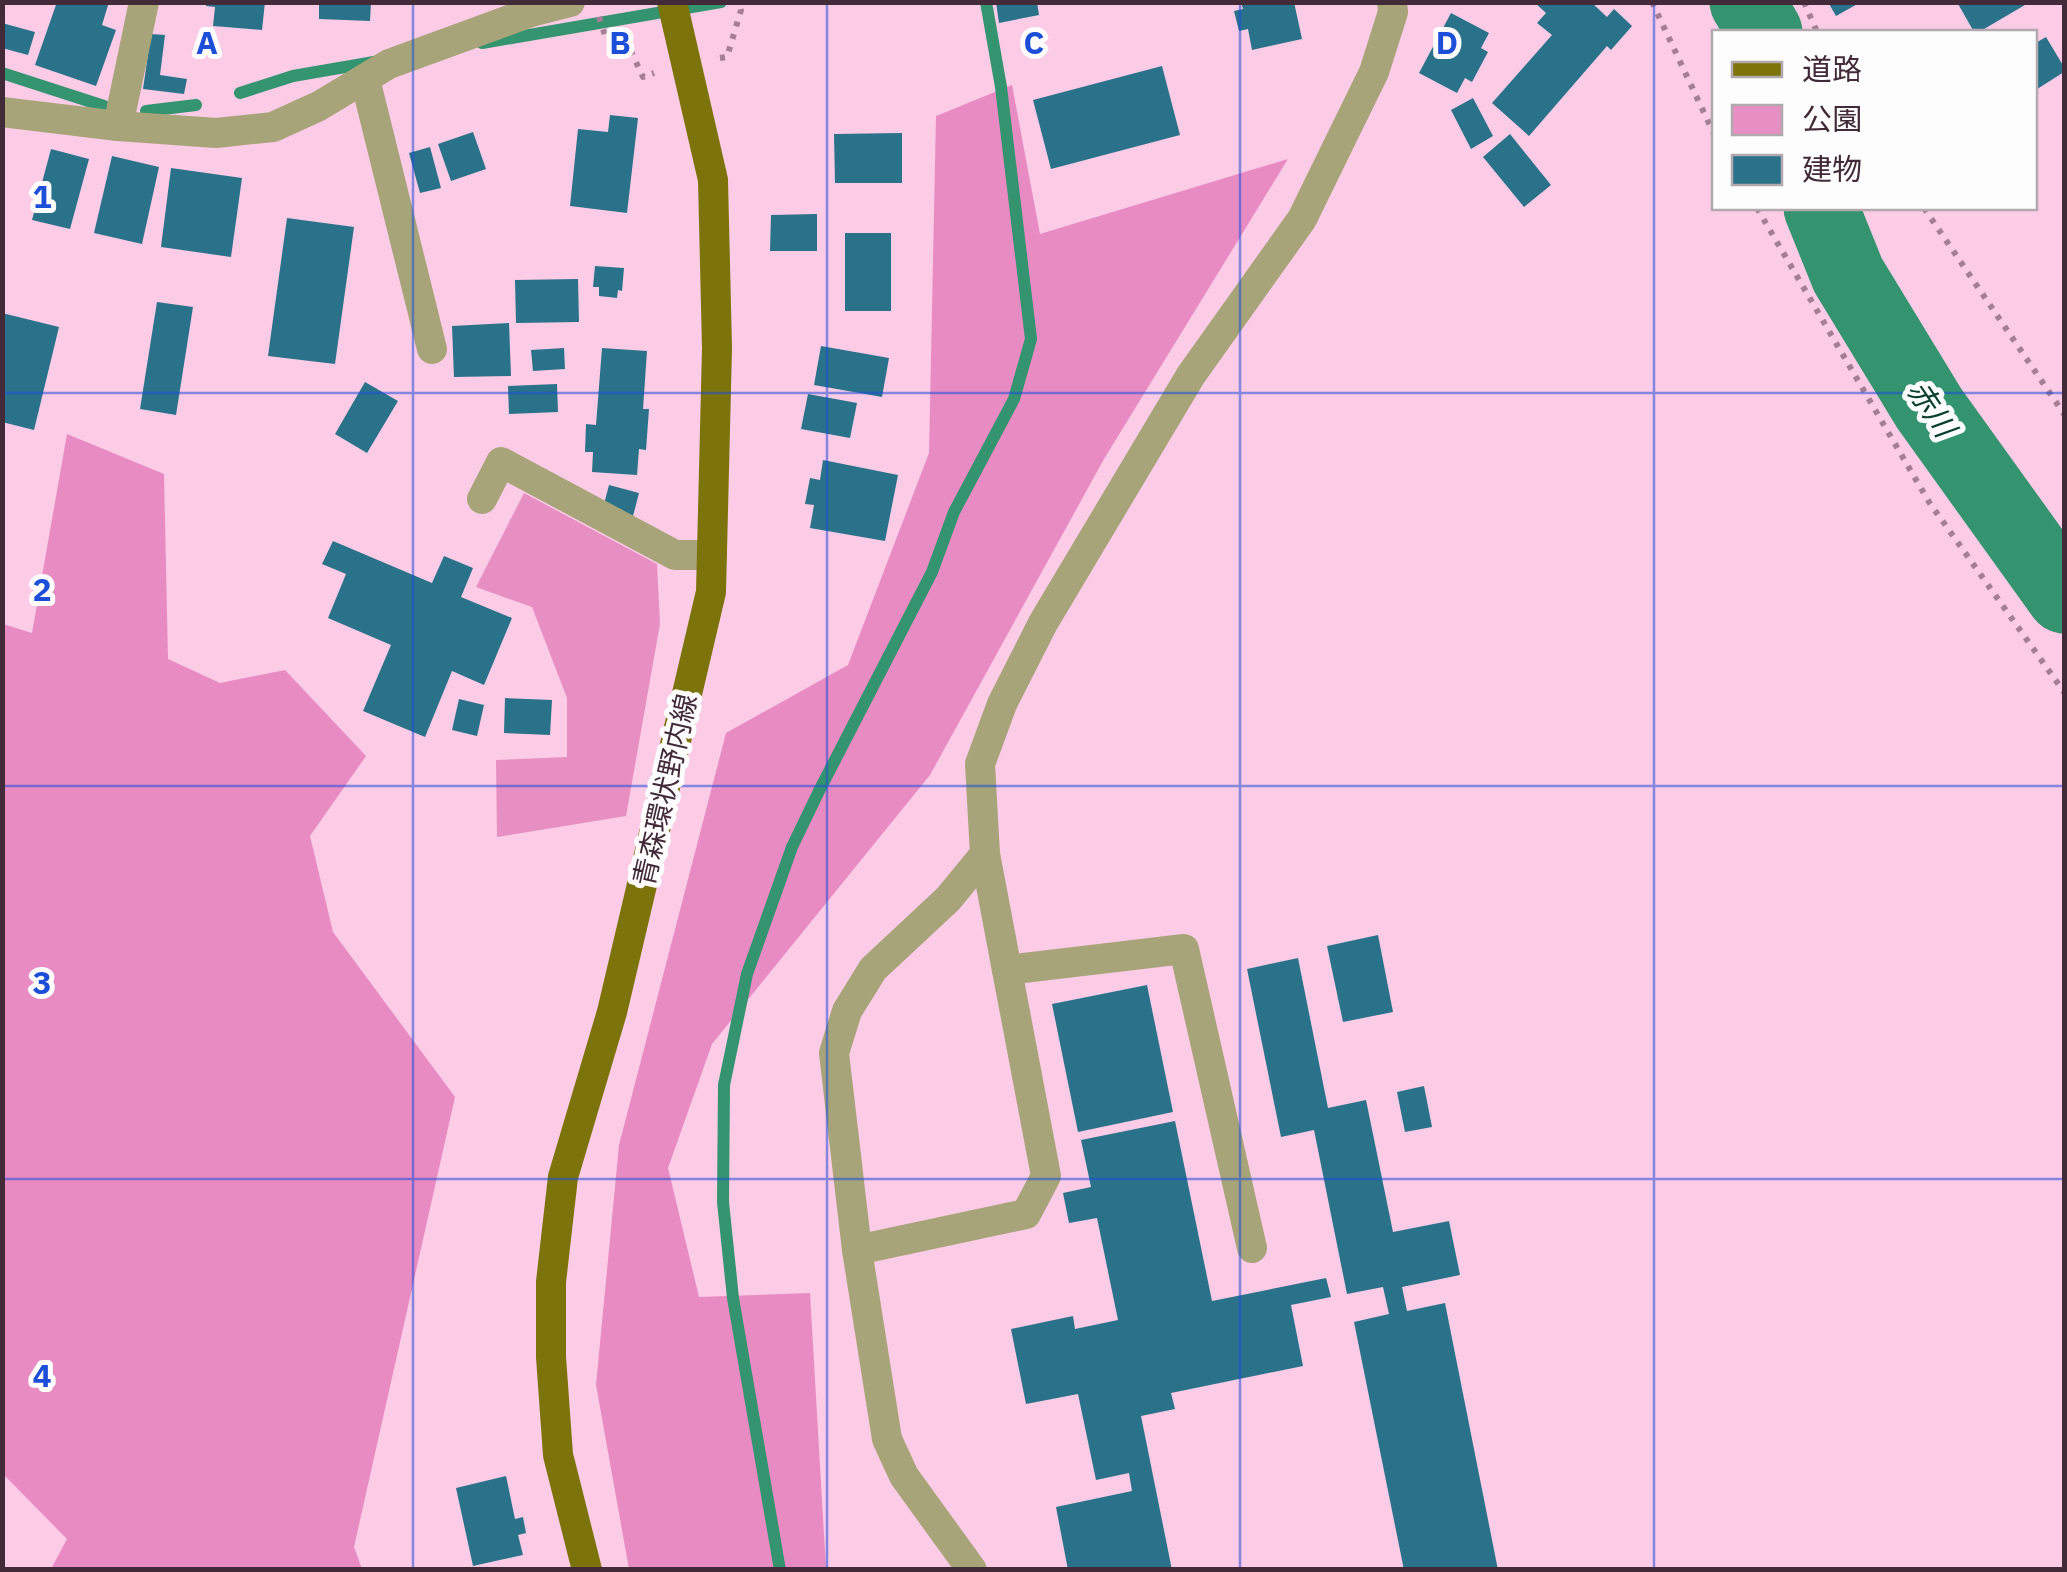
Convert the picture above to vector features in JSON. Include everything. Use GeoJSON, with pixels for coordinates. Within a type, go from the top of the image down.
{"type":"FeatureCollection","features":[{"type":"Feature","properties":{"kind":"main road","name":"青森環状野内線"},"geometry":{"type":"LineString","coordinates":[[587,1570],[558,1456],[551,1356],[551,1282],[563,1177],[612,1012],[711,592],[717,348],[713,180],[672,2]]}},
{"type":"Feature","properties":{"kind":"street"},"geometry":{"type":"LineString","coordinates":[[118,126],[144,2]]}},
{"type":"Feature","properties":{"kind":"street"},"geometry":{"type":"LineString","coordinates":[[2,112],[216,133],[273,128],[390,64],[570,2]]}},
{"type":"Feature","properties":{"kind":"street"},"geometry":{"type":"LineString","coordinates":[[857,1250],[1026,1214],[1046,1176],[985,854],[980,764],[1002,704],[1043,623],[1192,375],[1302,219],[1374,72],[1393,12],[1392,2]]}},
{"type":"Feature","properties":{"kind":"street"},"geometry":{"type":"LineString","coordinates":[[365,79],[432,349]]}},
{"type":"Feature","properties":{"kind":"street"},"geometry":{"type":"LineString","coordinates":[[482,499],[500,462],[675,555],[712,556]]}},
{"type":"Feature","properties":{"kind":"street"},"geometry":{"type":"LineString","coordinates":[[972,1570],[904,1476],[886,1439],[857,1250],[834,1052],[847,1011],[873,969],[948,900],[985,854]]}},
{"type":"Feature","properties":{"kind":"street"},"geometry":{"type":"LineString","coordinates":[[1007,970],[1184,948],[1252,1248]]}},
{"type":"Feature","properties":{"kind":"path"},"geometry":{"type":"LineString","coordinates":[[1652,2],[1712,130]]}},
{"type":"Feature","properties":{"kind":"path"},"geometry":{"type":"LineString","coordinates":[[1804,2],[1816,30]]}},
{"type":"Feature","properties":{"kind":"path"},"geometry":{"type":"LineString","coordinates":[[1758,210],[1929,502],[2064,692]]}},
{"type":"Feature","properties":{"kind":"path"},"geometry":{"type":"LineString","coordinates":[[1925,210],[2064,414]]}},
{"type":"Feature","properties":{"kind":"green space"},"geometry":{"type":"Polygon","coordinates":[[[524,493],[657,564],[660,624],[626,816],[497,837],[496,760],[567,757],[567,698],[532,607],[476,587],[524,493]]]}},
{"type":"Feature","properties":{"kind":"shaded area"},"geometry":{"type":"Polygon","coordinates":[[[1012,85],[1040,234],[1288,159],[1104,459],[930,775],[712,1044],[668,1168],[699,1297],[810,1293],[826,1569],[629,1569],[596,1385],[619,1145],[726,733],[848,665],[929,453],[936,116],[1012,85]]]}},
{"type":"Feature","properties":{"kind":"shaded area"},"geometry":{"type":"Polygon","coordinates":[[[67,434],[164,474],[168,659],[220,683],[285,670],[366,756],[310,836],[333,932],[455,1097],[354,1547],[362,1569],[51,1569],[67,1539],[3,1474],[3,624],[32,633],[67,434]]]}},
{"type":"Feature","properties":{"kind":"shaded area"},"geometry":{"type":"Polygon","coordinates":[[[1994,467],[2064,531],[2064,628],[1965,484],[1994,467]]]}},
{"type":"Feature","properties":{"kind":"building"},"geometry":{"type":"Polygon","coordinates":[[[57,2],[109,2],[102,25],[116,30],[96,86],[35,65],[57,2]]]}},
{"type":"Feature","properties":{"kind":"building"},"geometry":{"type":"Polygon","coordinates":[[[206,2],[265,2],[262,30],[213,26],[215,7],[206,6],[206,2]]]}},
{"type":"Feature","properties":{"kind":"building"},"geometry":{"type":"Polygon","coordinates":[[[319,2],[371,2],[370,21],[319,19],[319,2]]]}},
{"type":"Feature","properties":{"kind":"building"},"geometry":{"type":"Polygon","coordinates":[[[996,2],[1037,2],[1039,15],[999,23],[996,2]]]}},
{"type":"Feature","properties":{"kind":"building"},"geometry":{"type":"Polygon","coordinates":[[[1241,2],[1294,2],[1302,39],[1252,50],[1248,29],[1239,31],[1234,11],[1243,9],[1241,2]]]}},
{"type":"Feature","properties":{"kind":"building"},"geometry":{"type":"Polygon","coordinates":[[[1534,2],[1591,2],[1607,17],[1614,9],[1632,26],[1611,50],[1607,46],[1529,136],[1492,103],[1552,35],[1537,23],[1546,13],[1534,2]]]}},
{"type":"Feature","properties":{"kind":"building"},"geometry":{"type":"Polygon","coordinates":[[[1828,2],[1861,2],[1836,16],[1828,2]]]}},
{"type":"Feature","properties":{"kind":"building"},"geometry":{"type":"Polygon","coordinates":[[[1957,2],[2030,2],[1982,30],[1973,30],[1957,2]]]}},
{"type":"Feature","properties":{"kind":"building"},"geometry":{"type":"Polygon","coordinates":[[[1451,13],[1489,33],[1481,48],[1488,52],[1472,82],[1465,78],[1457,93],[1419,73],[1451,13]]]}},
{"type":"Feature","properties":{"kind":"building"},"geometry":{"type":"Polygon","coordinates":[[[2,23],[35,32],[28,55],[2,48],[2,23]]]}},
{"type":"Feature","properties":{"kind":"building"},"geometry":{"type":"Polygon","coordinates":[[[151,34],[165,35],[160,75],[187,79],[184,94],[143,89],[151,34]]]}},
{"type":"Feature","properties":{"kind":"building"},"geometry":{"type":"Polygon","coordinates":[[[2046,37],[2064,72],[2037,89],[2037,42],[2046,37]]]}},
{"type":"Feature","properties":{"kind":"building"},"geometry":{"type":"Polygon","coordinates":[[[1162,66],[1180,135],[1051,169],[1033,100],[1162,66]]]}},
{"type":"Feature","properties":{"kind":"building"},"geometry":{"type":"Polygon","coordinates":[[[1473,98],[1493,136],[1471,149],[1451,110],[1473,98]]]}},
{"type":"Feature","properties":{"kind":"building"},"geometry":{"type":"Polygon","coordinates":[[[610,115],[638,118],[627,213],[570,206],[578,129],[608,132],[610,115]]]}},
{"type":"Feature","properties":{"kind":"building"},"geometry":{"type":"Polygon","coordinates":[[[473,132],[486,169],[451,181],[438,144],[473,132]]]}},
{"type":"Feature","properties":{"kind":"building"},"geometry":{"type":"Polygon","coordinates":[[[902,133],[902,183],[835,183],[834,134],[902,133]]]}},
{"type":"Feature","properties":{"kind":"building"},"geometry":{"type":"Polygon","coordinates":[[[1510,134],[1551,185],[1524,207],[1483,157],[1510,134]]]}},
{"type":"Feature","properties":{"kind":"building"},"geometry":{"type":"Polygon","coordinates":[[[430,147],[441,188],[420,193],[409,153],[430,147]]]}},
{"type":"Feature","properties":{"kind":"building"},"geometry":{"type":"Polygon","coordinates":[[[51,149],[89,159],[70,229],[32,220],[51,149]]]}},
{"type":"Feature","properties":{"kind":"building"},"geometry":{"type":"Polygon","coordinates":[[[112,156],[159,167],[142,244],[94,233],[112,156]]]}},
{"type":"Feature","properties":{"kind":"building"},"geometry":{"type":"Polygon","coordinates":[[[171,168],[242,178],[231,257],[161,247],[171,168]]]}},
{"type":"Feature","properties":{"kind":"building"},"geometry":{"type":"Polygon","coordinates":[[[817,214],[817,251],[770,251],[771,215],[817,214]]]}},
{"type":"Feature","properties":{"kind":"building"},"geometry":{"type":"Polygon","coordinates":[[[287,218],[354,227],[335,364],[268,356],[287,218]]]}},
{"type":"Feature","properties":{"kind":"building"},"geometry":{"type":"Polygon","coordinates":[[[845,233],[891,233],[891,311],[845,311],[845,233]]]}},
{"type":"Feature","properties":{"kind":"building"},"geometry":{"type":"Polygon","coordinates":[[[595,266],[624,268],[622,291],[618,290],[617,298],[599,296],[599,287],[593,287],[595,266]]]}},
{"type":"Feature","properties":{"kind":"building"},"geometry":{"type":"Polygon","coordinates":[[[578,279],[579,322],[516,323],[515,280],[578,279]]]}},
{"type":"Feature","properties":{"kind":"building"},"geometry":{"type":"Polygon","coordinates":[[[157,302],[193,307],[176,415],[140,409],[157,302]]]}},
{"type":"Feature","properties":{"kind":"building"},"geometry":{"type":"Polygon","coordinates":[[[2,313],[59,327],[34,430],[2,422],[2,313]]]}},
{"type":"Feature","properties":{"kind":"building"},"geometry":{"type":"Polygon","coordinates":[[[509,323],[511,376],[454,377],[452,326],[509,323]]]}},
{"type":"Feature","properties":{"kind":"building"},"geometry":{"type":"Polygon","coordinates":[[[821,346],[889,358],[882,397],[814,385],[821,346]]]}},
{"type":"Feature","properties":{"kind":"building"},"geometry":{"type":"Polygon","coordinates":[[[564,348],[565,369],[533,371],[531,350],[564,348]]]}},
{"type":"Feature","properties":{"kind":"building"},"geometry":{"type":"Polygon","coordinates":[[[602,348],[647,351],[643,409],[649,409],[646,450],[639,449],[637,475],[592,472],[593,452],[585,452],[586,424],[596,425],[602,348]]]}},
{"type":"Feature","properties":{"kind":"building"},"geometry":{"type":"Polygon","coordinates":[[[365,382],[398,401],[367,453],[335,434],[365,382]]]}},
{"type":"Feature","properties":{"kind":"building"},"geometry":{"type":"Polygon","coordinates":[[[557,384],[558,412],[509,414],[508,386],[557,384]]]}},
{"type":"Feature","properties":{"kind":"building"},"geometry":{"type":"Polygon","coordinates":[[[808,394],[857,403],[850,438],[801,429],[808,394]]]}},
{"type":"Feature","properties":{"kind":"building"},"geometry":{"type":"Polygon","coordinates":[[[823,460],[898,475],[885,541],[810,528],[814,505],[805,504],[810,478],[820,480],[823,460]]]}},
{"type":"Feature","properties":{"kind":"building"},"geometry":{"type":"Polygon","coordinates":[[[609,485],[639,493],[633,516],[603,508],[609,485]]]}},
{"type":"Feature","properties":{"kind":"building"},"geometry":{"type":"Polygon","coordinates":[[[333,541],[432,583],[444,556],[473,568],[461,597],[512,618],[484,685],[452,671],[425,737],[363,711],[391,645],[328,618],[346,574],[322,564],[333,541]]]}},
{"type":"Feature","properties":{"kind":"building"},"geometry":{"type":"Polygon","coordinates":[[[505,698],[552,700],[550,735],[504,733],[505,698]]]}},
{"type":"Feature","properties":{"kind":"building"},"geometry":{"type":"Polygon","coordinates":[[[459,699],[484,705],[477,736],[452,730],[459,699]]]}},
{"type":"Feature","properties":{"kind":"building"},"geometry":{"type":"Polygon","coordinates":[[[1378,935],[1393,1012],[1343,1022],[1327,946],[1378,935]]]}},
{"type":"Feature","properties":{"kind":"building"},"geometry":{"type":"Polygon","coordinates":[[[1298,958],[1328,1108],[1366,1100],[1393,1232],[1449,1221],[1460,1275],[1402,1287],[1407,1311],[1445,1303],[1498,1570],[1404,1570],[1354,1322],[1389,1314],[1383,1287],[1347,1294],[1314,1130],[1281,1137],[1247,969],[1298,958]]]}},
{"type":"Feature","properties":{"kind":"building"},"geometry":{"type":"Polygon","coordinates":[[[1147,985],[1173,1112],[1078,1132],[1052,1004],[1147,985]]]}},
{"type":"Feature","properties":{"kind":"building"},"geometry":{"type":"Polygon","coordinates":[[[1424,1086],[1432,1127],[1405,1132],[1397,1092],[1424,1086]]]}},
{"type":"Feature","properties":{"kind":"building"},"geometry":{"type":"Polygon","coordinates":[[[1175,1121],[1212,1301],[1326,1278],[1331,1297],[1291,1305],[1303,1366],[1171,1393],[1175,1409],[1141,1416],[1172,1570],[1068,1570],[1056,1507],[1132,1491],[1129,1473],[1096,1480],[1078,1394],[1026,1404],[1011,1329],[1073,1316],[1075,1329],[1118,1320],[1097,1218],[1069,1223],[1063,1193],[1091,1187],[1081,1140],[1175,1121]]]}},
{"type":"Feature","properties":{"kind":"building"},"geometry":{"type":"Polygon","coordinates":[[[506,1476],[515,1519],[523,1517],[526,1533],[518,1535],[523,1555],[473,1566],[456,1488],[506,1476]]]}},
{"type":"Feature","properties":{"kind":"waterway"},"geometry":{"type":"LineString","coordinates":[[482,43],[721,2]]}},
{"type":"Feature","properties":{"kind":"waterway"},"geometry":{"type":"LineString","coordinates":[[780,1570],[733,1298],[723,1202],[724,1085],[747,974],[792,847],[932,572],[954,512],[1014,399],[1031,339],[1001,87],[986,2]]}},
{"type":"Feature","properties":{"kind":"waterway","name":"赤川"},"geometry":{"type":"LineString","coordinates":[[1747,2],[1764,30]]}},
{"type":"Feature","properties":{"kind":"waterway"},"geometry":{"type":"LineString","coordinates":[[240,93],[293,76],[374,62]]}},
{"type":"Feature","properties":{"kind":"waterway"},"geometry":{"type":"LineString","coordinates":[[2,73],[104,106]]}},
{"type":"Feature","properties":{"kind":"waterway"},"geometry":{"type":"LineString","coordinates":[[146,111],[196,105]]}},
{"type":"Feature","properties":{"kind":"waterway","name":"赤川"},"geometry":{"type":"LineString","coordinates":[[1822,210],[1848,275],[1929,408],[2064,596]]}}]}
